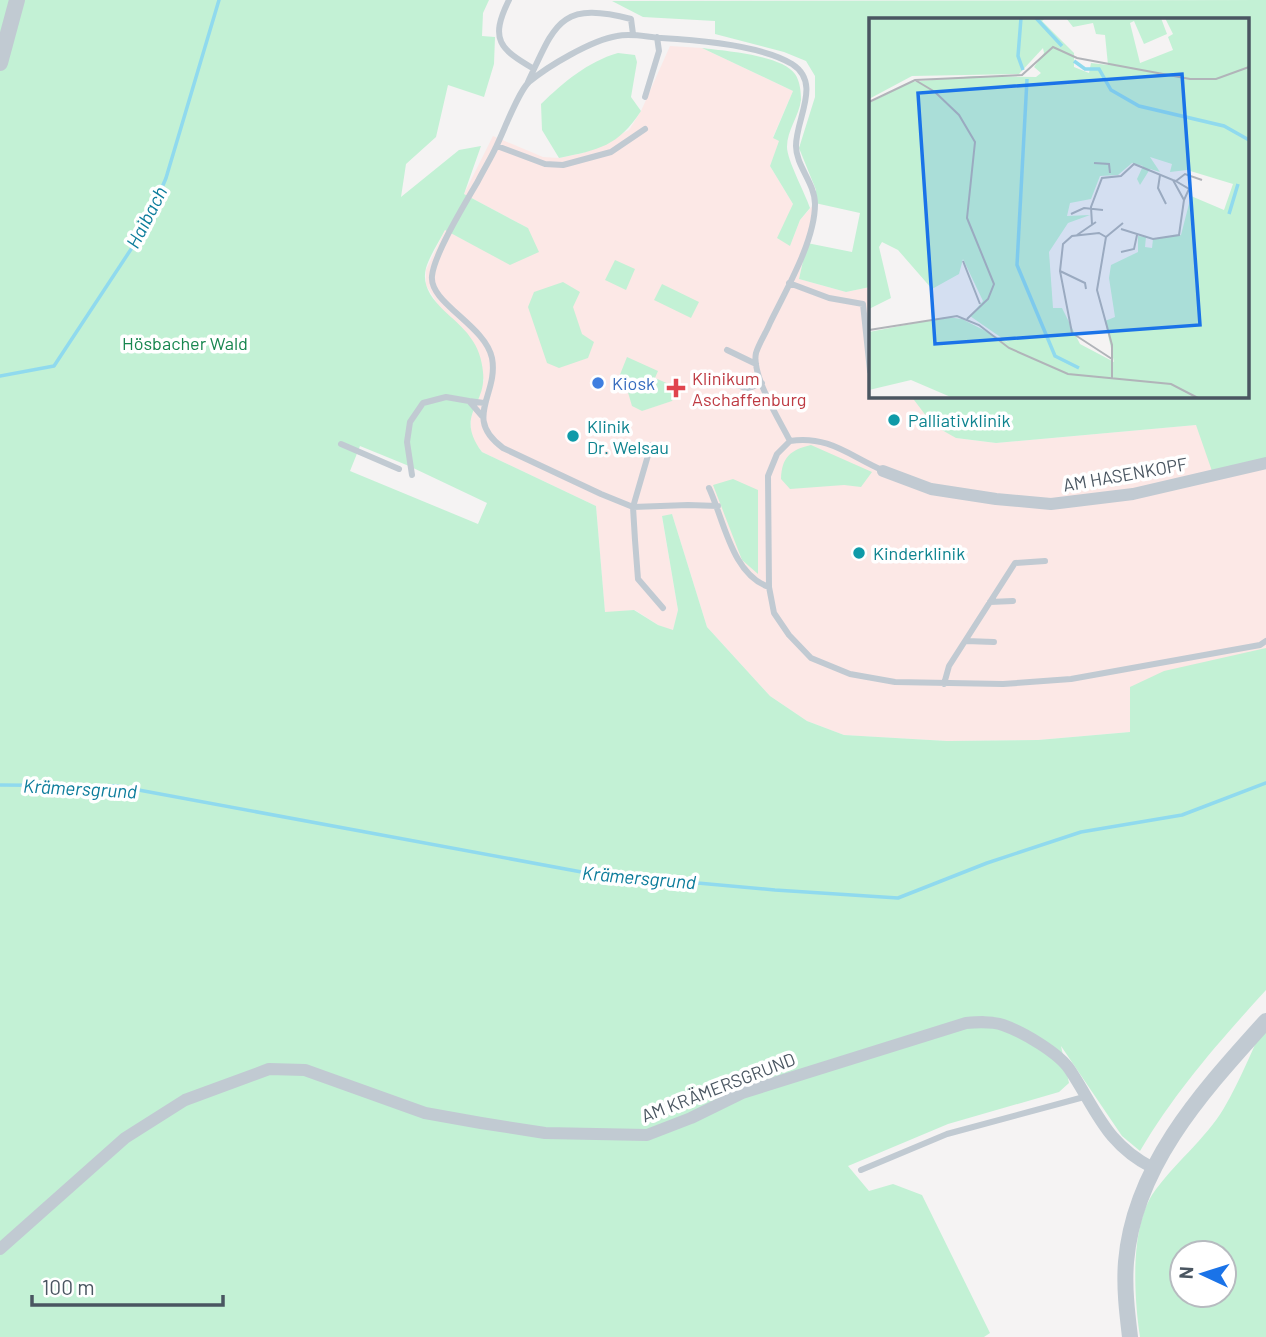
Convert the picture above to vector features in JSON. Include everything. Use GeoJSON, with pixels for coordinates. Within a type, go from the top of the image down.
{"type":"FeatureCollection","features":[{"type":"Feature","properties":{"kind":"street"},"geometry":{"type":"LineString","coordinates":[[0,63],[17,0]]}},
{"type":"Feature","properties":{"kind":"street","name":"AM HASENKOPF"},"geometry":{"type":"LineString","coordinates":[[883,471],[931,489],[1051,504],[1133,494],[1266,463]]}},
{"type":"Feature","properties":{"kind":"street","name":"AM KRÄMERSGRUND"},"geometry":{"type":"LineString","coordinates":[[0,1249],[29,1220],[125,1138],[185,1100],[269,1069],[305,1070],[425,1113],[470,1121],[545,1133],[647,1135],[691,1118],[742,1093],[965,1023],[985,1021],[1004,1026],[1059,1056],[1114,1140],[1153,1168]]}},
{"type":"Feature","properties":{"kind":"street"},"geometry":{"type":"LineString","coordinates":[[1130,1337],[1126,1303],[1126,1261],[1133,1218],[1153,1168],[1191,1109],[1266,1021]]}},
{"type":"Feature","properties":{"kind":"lane"},"geometry":{"type":"LineString","coordinates":[[509,0],[500,24],[500,41],[508,54],[534,69]]}},
{"type":"Feature","properties":{"kind":"lane"},"geometry":{"type":"LineString","coordinates":[[600,5],[631,19],[633,34]]}},
{"type":"Feature","properties":{"kind":"lane"},"geometry":{"type":"LineString","coordinates":[[482,416],[492,384],[494,366],[490,347],[466,319],[433,288],[432,274],[444,244],[497,146],[554,25],[576,6]]}},
{"type":"Feature","properties":{"kind":"lane"},"geometry":{"type":"LineString","coordinates":[[527,83],[591,44],[633,34],[705,41],[780,58],[794,65],[804,76],[808,94],[796,148],[815,203],[807,243],[756,355],[762,383],[790,441],[778,454],[768,476],[769,587],[774,613],[789,635],[811,659],[850,674],[895,682],[1003,684],[1071,679],[1260,645],[1266,641]]}},
{"type":"Feature","properties":{"kind":"lane"},"geometry":{"type":"LineString","coordinates":[[645,97],[659,51],[657,37]]}},
{"type":"Feature","properties":{"kind":"lane"},"geometry":{"type":"LineString","coordinates":[[497,146],[545,164],[563,165],[611,152],[645,129]]}},
{"type":"Feature","properties":{"kind":"lane"},"geometry":{"type":"LineString","coordinates":[[789,283],[829,298],[863,304],[869,361]]}},
{"type":"Feature","properties":{"kind":"lane"},"geometry":{"type":"LineString","coordinates":[[727,350],[757,364]]}},
{"type":"Feature","properties":{"kind":"lane"},"geometry":{"type":"LineString","coordinates":[[718,376],[747,389],[762,383]]}},
{"type":"Feature","properties":{"kind":"lane"},"geometry":{"type":"LineString","coordinates":[[412,475],[408,442],[410,422],[424,403],[446,397],[484,403]]}},
{"type":"Feature","properties":{"kind":"lane"},"geometry":{"type":"LineString","coordinates":[[469,401],[482,416],[490,439],[503,449],[601,494],[633,507],[718,506]]}},
{"type":"Feature","properties":{"kind":"lane","name":"AM HASENKOPF"},"geometry":{"type":"LineString","coordinates":[[790,441],[807,438],[823,441],[883,471]]}},
{"type":"Feature","properties":{"kind":"lane"},"geometry":{"type":"LineString","coordinates":[[341,444],[399,469]]}},
{"type":"Feature","properties":{"kind":"lane"},"geometry":{"type":"LineString","coordinates":[[651,445],[633,507],[638,579],[663,608]]}},
{"type":"Feature","properties":{"kind":"lane"},"geometry":{"type":"LineString","coordinates":[[709,488],[738,562],[756,583],[769,587]]}},
{"type":"Feature","properties":{"kind":"lane"},"geometry":{"type":"LineString","coordinates":[[944,684],[949,666],[1015,563],[1045,561]]}},
{"type":"Feature","properties":{"kind":"lane"},"geometry":{"type":"LineString","coordinates":[[990,602],[1013,601]]}},
{"type":"Feature","properties":{"kind":"lane"},"geometry":{"type":"LineString","coordinates":[[966,641],[994,642]]}},
{"type":"Feature","properties":{"kind":"lane"},"geometry":{"type":"LineString","coordinates":[[861,1170],[947,1133],[1084,1097]]}},
{"type":"Feature","properties":{"kind":"shaded area","name":"Klinikum Aschaffenburg"},"geometry":{"type":"Polygon","coordinates":[[[670,46],[702,48],[793,91],[773,137],[780,141],[770,166],[793,204],[790,246],[800,220],[815,203],[799,279],[846,292],[869,287],[869,397],[912,397],[956,438],[996,443],[1196,425],[1266,466],[1266,648],[1130,732],[1038,740],[947,741],[844,735],[807,721],[770,696],[707,627],[672,514],[662,517],[678,610],[673,631],[635,610],[605,613],[596,506],[482,452],[471,437],[471,418],[484,380],[426,285],[426,270],[445,230],[510,264],[528,228],[464,194],[493,136],[543,157],[559,158],[583,153],[629,130],[641,111],[670,46]]]}},
{"type":"Feature","properties":{"kind":"green space","name":"Hösbacher Wald"},"geometry":{"type":"Polygon","coordinates":[[[0,0],[489,0],[483,13],[482,36],[495,37],[494,64],[484,97],[448,85],[436,137],[406,164],[401,197],[459,150],[481,146],[464,194],[528,228],[539,252],[510,265],[445,230],[426,268],[425,279],[433,298],[464,329],[481,358],[483,384],[471,419],[474,439],[482,452],[596,506],[605,612],[634,610],[658,625],[673,630],[678,610],[662,516],[672,514],[707,627],[770,696],[807,721],[844,735],[947,741],[1038,740],[1130,732],[1130,687],[1164,671],[1266,648],[1266,990],[1183,1087],[1140,1151],[1122,1136],[1061,1046],[1069,1083],[1059,1092],[948,1124],[848,1166],[869,1191],[893,1184],[922,1195],[990,1333],[984,1337],[0,1337],[0,0]],[[360,446],[350,471],[478,524],[487,503],[360,446]]]}},
{"type":"Feature","properties":{"kind":"green space"},"geometry":{"type":"Polygon","coordinates":[[[1266,0],[1266,466],[1213,474],[1196,425],[996,443],[956,438],[933,425],[912,397],[1248,397],[1248,18],[869,18],[869,287],[846,292],[799,279],[807,243],[852,252],[860,213],[815,203],[816,190],[799,148],[815,97],[815,76],[806,61],[784,52],[715,34],[715,21],[643,17],[612,1],[1266,0]]]}},
{"type":"Feature","properties":{"kind":"green space"},"geometry":{"type":"Polygon","coordinates":[[[702,48],[766,58],[788,68],[797,77],[801,100],[787,147],[810,208],[800,220],[790,246],[777,238],[793,204],[770,166],[779,141],[773,138],[793,91],[702,48]]]}},
{"type":"Feature","properties":{"kind":"green space"},"geometry":{"type":"Polygon","coordinates":[[[618,53],[635,55],[637,62],[631,97],[641,111],[624,132],[606,145],[559,158],[542,130],[541,104],[576,74],[618,53]]]}},
{"type":"Feature","properties":{"kind":"green space"},"geometry":{"type":"Polygon","coordinates":[[[615,260],[635,269],[626,290],[605,280],[615,260]]]}},
{"type":"Feature","properties":{"kind":"green space"},"geometry":{"type":"Polygon","coordinates":[[[563,282],[580,292],[573,307],[582,334],[594,342],[588,358],[559,368],[547,363],[528,307],[534,292],[563,282]]]}},
{"type":"Feature","properties":{"kind":"green space"},"geometry":{"type":"Polygon","coordinates":[[[662,284],[699,302],[691,318],[654,300],[662,284]]]}},
{"type":"Feature","properties":{"kind":"green space"},"geometry":{"type":"Polygon","coordinates":[[[627,357],[658,371],[655,378],[678,388],[672,401],[642,411],[632,406],[624,379],[619,377],[627,357]]]}},
{"type":"Feature","properties":{"kind":"green space"},"geometry":{"type":"Polygon","coordinates":[[[811,445],[872,472],[861,487],[844,485],[790,489],[781,479],[785,460],[798,449],[811,445]]]}},
{"type":"Feature","properties":{"kind":"green space"},"geometry":{"type":"Polygon","coordinates":[[[733,479],[758,490],[758,574],[742,560],[713,485],[733,479]]]}},
{"type":"Feature","properties":{"kind":"green space"},"geometry":{"type":"Polygon","coordinates":[[[1266,1021],[1266,1337],[1140,1337],[1136,1303],[1136,1264],[1140,1226],[1145,1210],[1160,1184],[1216,1120],[1241,1076],[1266,1021]]]}},
{"type":"Feature","properties":{"kind":"waterway","name":"Haibach"},"geometry":{"type":"LineString","coordinates":[[0,376],[54,366],[145,228],[166,178],[219,0]]}},
{"type":"Feature","properties":{"kind":"waterway","name":"Krämersgrund"},"geometry":{"type":"LineString","coordinates":[[0,785],[117,786],[587,873],[898,898],[987,863],[1081,832],[1182,815],[1266,783]]}},
{"type":"Feature","properties":{"kind":"place","name":"Kiosk"},"geometry":{"type":"Point","coordinates":[598,383]}},
{"type":"Feature","properties":{"kind":"place","name":"Klinikum Aschaffenburg"},"geometry":{"type":"Point","coordinates":[676,388]}},
{"type":"Feature","properties":{"kind":"place","name":"Palliativklinik"},"geometry":{"type":"Point","coordinates":[894,420]}},
{"type":"Feature","properties":{"kind":"place","name":"Klinik Dr. Welsau"},"geometry":{"type":"Point","coordinates":[573,436]}},
{"type":"Feature","properties":{"kind":"place","name":"Kinderklinik"},"geometry":{"type":"Point","coordinates":[859,553]}}]}
